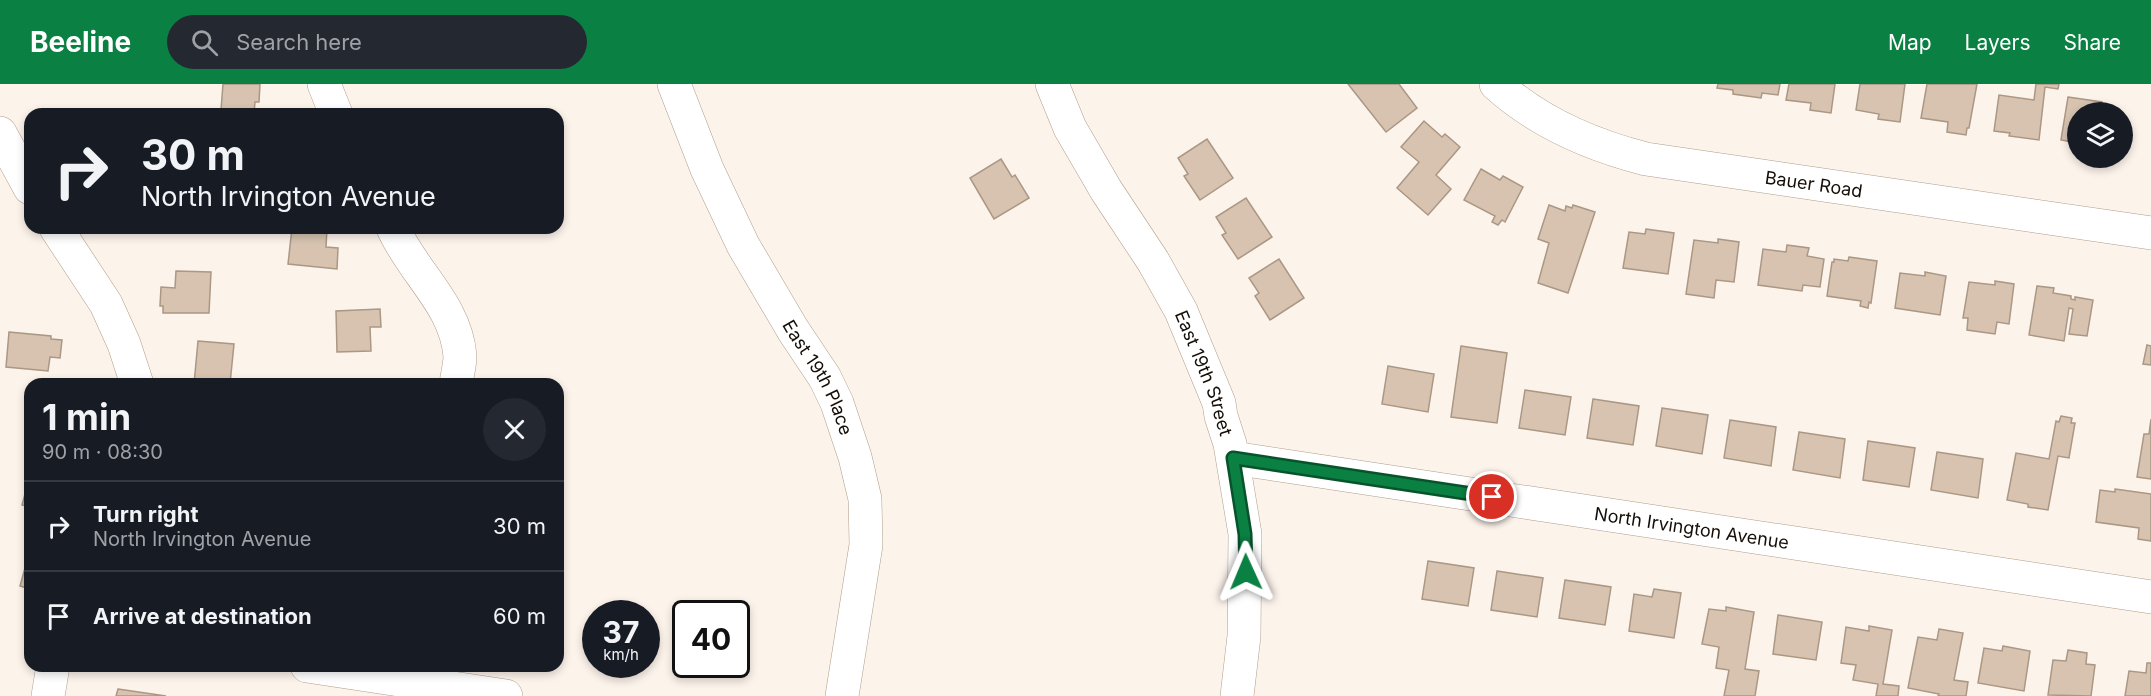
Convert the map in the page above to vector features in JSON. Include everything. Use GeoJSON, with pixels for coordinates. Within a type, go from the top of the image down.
{"type":"FeatureCollection","features":[{"type":"Feature","properties":{"kind":"street"},"geometry":{"type":"LineString","coordinates":[[324,84],[334,108]]}},
{"type":"Feature","properties":{"kind":"street","name":"East 19th Place"},"geometry":{"type":"LineString","coordinates":[[674,84],[707,169],[743,245],[793,330],[825,378],[837,403],[855,457],[864,499],[866,545],[842,696]]}},
{"type":"Feature","properties":{"kind":"street","name":"East 19th Street"},"geometry":{"type":"LineString","coordinates":[[1052,84],[1070,128],[1106,190],[1153,261],[1181,311],[1219,403],[1233,458],[1245,534],[1244,636],[1237,696]]}},
{"type":"Feature","properties":{"kind":"street","name":"Bauer Road"},"geometry":{"type":"LineString","coordinates":[[1496,84],[1529,111],[1555,125],[1606,148],[1646,159],[2151,233]]}},
{"type":"Feature","properties":{"kind":"street"},"geometry":{"type":"LineString","coordinates":[[0,133],[24,177]]}},
{"type":"Feature","properties":{"kind":"street"},"geometry":{"type":"LineString","coordinates":[[60,234],[106,304],[135,378]]}},
{"type":"Feature","properties":{"kind":"street"},"geometry":{"type":"LineString","coordinates":[[396,234],[447,310],[455,330],[460,358],[457,378]]}},
{"type":"Feature","properties":{"kind":"street","name":"North Irvington Avenue"},"geometry":{"type":"LineString","coordinates":[[1233,458],[2151,597]]}},
{"type":"Feature","properties":{"kind":"street"},"geometry":{"type":"LineString","coordinates":[[48,696],[52,672]]}},
{"type":"Feature","properties":{"kind":"street"},"geometry":{"type":"LineString","coordinates":[[348,672],[506,696]]}},
{"type":"Feature","properties":{"kind":"building"},"geometry":{"type":"Polygon","coordinates":[[[223,84],[260,84],[259,102],[255,102],[254,108],[221,108],[223,84]]]}},
{"type":"Feature","properties":{"kind":"building"},"geometry":{"type":"Polygon","coordinates":[[[1348,84],[1399,84],[1417,108],[1386,132],[1348,84]]]}},
{"type":"Feature","properties":{"kind":"building"},"geometry":{"type":"Polygon","coordinates":[[[1718,84],[1780,84],[1778,95],[1762,93],[1761,98],[1733,94],[1733,90],[1717,88],[1718,84]]]}},
{"type":"Feature","properties":{"kind":"building"},"geometry":{"type":"Polygon","coordinates":[[[1789,84],[1835,84],[1831,113],[1810,110],[1811,103],[1786,100],[1789,84]]]}},
{"type":"Feature","properties":{"kind":"building"},"geometry":{"type":"Polygon","coordinates":[[[1860,84],[1905,84],[1900,122],[1878,119],[1879,114],[1856,110],[1860,84]]]}},
{"type":"Feature","properties":{"kind":"building"},"geometry":{"type":"Polygon","coordinates":[[[1927,84],[1977,84],[1966,135],[1947,132],[1948,122],[1921,118],[1927,84]]]}},
{"type":"Feature","properties":{"kind":"building"},"geometry":{"type":"Polygon","coordinates":[[[2036,84],[2059,84],[2058,89],[2045,87],[2039,140],[2009,136],[2010,133],[1994,131],[1999,95],[2034,100],[2036,84]]]}},
{"type":"Feature","properties":{"kind":"building"},"geometry":{"type":"Polygon","coordinates":[[[2068,97],[2102,102],[2067,102],[2068,97]]]}},
{"type":"Feature","properties":{"kind":"building"},"geometry":{"type":"Polygon","coordinates":[[[2067,103],[2067,141],[2061,140],[2067,103]]]}},
{"type":"Feature","properties":{"kind":"building"},"geometry":{"type":"Polygon","coordinates":[[[1424,121],[1442,137],[1445,134],[1460,147],[1436,175],[1451,189],[1428,215],[1397,188],[1419,162],[1401,147],[1424,121]]]}},
{"type":"Feature","properties":{"kind":"building"},"geometry":{"type":"Polygon","coordinates":[[[1207,139],[1233,178],[1200,200],[1184,176],[1188,174],[1178,158],[1207,139]]]}},
{"type":"Feature","properties":{"kind":"building"},"geometry":{"type":"Polygon","coordinates":[[[1001,159],[1012,177],[1015,175],[1029,198],[994,219],[970,178],[1001,159]]]}},
{"type":"Feature","properties":{"kind":"building"},"geometry":{"type":"Polygon","coordinates":[[[1481,169],[1500,180],[1503,176],[1523,187],[1505,222],[1502,220],[1498,225],[1492,222],[1495,216],[1464,200],[1481,169]]]}},
{"type":"Feature","properties":{"kind":"building"},"geometry":{"type":"Polygon","coordinates":[[[1246,198],[1272,237],[1238,259],[1222,235],[1226,233],[1216,217],[1246,198]]]}},
{"type":"Feature","properties":{"kind":"building"},"geometry":{"type":"Polygon","coordinates":[[[1549,205],[1565,211],[1566,206],[1572,208],[1573,205],[1595,212],[1568,293],[1538,283],[1549,243],[1538,239],[1549,205]]]}},
{"type":"Feature","properties":{"kind":"building"},"geometry":{"type":"Polygon","coordinates":[[[1646,229],[1674,233],[1668,274],[1623,268],[1629,232],[1645,234],[1646,229]]]}},
{"type":"Feature","properties":{"kind":"building"},"geometry":{"type":"Polygon","coordinates":[[[291,234],[327,234],[326,247],[338,248],[337,269],[288,264],[291,234]]]}},
{"type":"Feature","properties":{"kind":"building"},"geometry":{"type":"Polygon","coordinates":[[[1718,239],[1739,242],[1734,282],[1716,280],[1714,298],[1686,294],[1694,240],[1718,243],[1718,239]]]}},
{"type":"Feature","properties":{"kind":"building"},"geometry":{"type":"Polygon","coordinates":[[[1787,245],[1809,248],[1807,256],[1824,259],[1820,287],[1803,285],[1802,291],[1758,285],[1763,249],[1786,252],[1787,245]]]}},
{"type":"Feature","properties":{"kind":"building"},"geometry":{"type":"Polygon","coordinates":[[[1849,257],[1877,261],[1871,303],[1869,302],[1868,308],[1860,306],[1861,301],[1827,296],[1832,262],[1834,259],[1848,261],[1849,257]]]}},
{"type":"Feature","properties":{"kind":"building"},"geometry":{"type":"Polygon","coordinates":[[[1279,259],[1304,298],[1270,320],[1255,296],[1259,293],[1249,278],[1279,259]]]}},
{"type":"Feature","properties":{"kind":"building"},"geometry":{"type":"Polygon","coordinates":[[[176,271],[211,272],[209,313],[163,313],[163,306],[160,306],[161,287],[175,288],[176,271]]]}},
{"type":"Feature","properties":{"kind":"building"},"geometry":{"type":"Polygon","coordinates":[[[1925,272],[1946,276],[1940,315],[1895,308],[1900,273],[1925,276],[1925,272]]]}},
{"type":"Feature","properties":{"kind":"building"},"geometry":{"type":"Polygon","coordinates":[[[1995,281],[2014,284],[2009,324],[1997,322],[1995,334],[1967,330],[1968,318],[1963,318],[1969,282],[1995,285],[1995,281]]]}},
{"type":"Feature","properties":{"kind":"building"},"geometry":{"type":"Polygon","coordinates":[[[2037,286],[2054,288],[2053,293],[2071,296],[2071,299],[2075,300],[2075,297],[2093,300],[2087,336],[2069,334],[2073,309],[2069,308],[2064,341],[2029,335],[2037,286]]]}},
{"type":"Feature","properties":{"kind":"building"},"geometry":{"type":"Polygon","coordinates":[[[380,309],[381,327],[370,327],[371,351],[337,352],[336,311],[380,309]]]}},
{"type":"Feature","properties":{"kind":"building"},"geometry":{"type":"Polygon","coordinates":[[[9,332],[51,336],[51,339],[62,340],[60,358],[50,357],[48,371],[6,367],[9,332]]]}},
{"type":"Feature","properties":{"kind":"building"},"geometry":{"type":"Polygon","coordinates":[[[198,341],[234,344],[231,378],[195,378],[198,341]]]}},
{"type":"Feature","properties":{"kind":"building"},"geometry":{"type":"Polygon","coordinates":[[[2147,345],[2151,346],[2151,365],[2143,364],[2147,345]]]}},
{"type":"Feature","properties":{"kind":"building"},"geometry":{"type":"Polygon","coordinates":[[[1461,346],[1507,353],[1497,423],[1451,417],[1461,346]]]}},
{"type":"Feature","properties":{"kind":"building"},"geometry":{"type":"Polygon","coordinates":[[[1388,366],[1434,374],[1428,412],[1382,404],[1388,366]]]}},
{"type":"Feature","properties":{"kind":"building"},"geometry":{"type":"Polygon","coordinates":[[[1525,390],[1571,397],[1565,435],[1519,428],[1525,390]]]}},
{"type":"Feature","properties":{"kind":"building"},"geometry":{"type":"Polygon","coordinates":[[[1593,399],[1639,406],[1633,445],[1587,438],[1593,399]]]}},
{"type":"Feature","properties":{"kind":"building"},"geometry":{"type":"Polygon","coordinates":[[[1662,408],[1708,415],[1702,454],[1656,446],[1662,408]]]}},
{"type":"Feature","properties":{"kind":"building"},"geometry":{"type":"Polygon","coordinates":[[[2061,416],[2072,418],[2071,423],[2075,423],[2069,458],[2058,456],[2048,510],[2028,507],[2028,504],[2007,500],[2016,453],[2049,459],[2056,421],[2059,422],[2061,416]]]}},
{"type":"Feature","properties":{"kind":"building"},"geometry":{"type":"Polygon","coordinates":[[[2151,419],[2151,479],[2137,477],[2144,434],[2149,434],[2151,419]]]}},
{"type":"Feature","properties":{"kind":"building"},"geometry":{"type":"Polygon","coordinates":[[[1730,420],[1776,427],[1771,466],[1724,458],[1730,420]]]}},
{"type":"Feature","properties":{"kind":"building"},"geometry":{"type":"Polygon","coordinates":[[[1799,432],[1845,439],[1840,478],[1793,470],[1799,432]]]}},
{"type":"Feature","properties":{"kind":"building"},"geometry":{"type":"Polygon","coordinates":[[[1868,441],[1915,448],[1909,487],[1863,480],[1868,441]]]}},
{"type":"Feature","properties":{"kind":"building"},"geometry":{"type":"Polygon","coordinates":[[[1937,452],[1983,459],[1978,498],[1931,490],[1937,452]]]}},
{"type":"Feature","properties":{"kind":"building"},"geometry":{"type":"Polygon","coordinates":[[[2115,489],[2151,494],[2151,541],[2138,539],[2139,528],[2096,522],[2100,490],[2115,492],[2115,489]]]}},
{"type":"Feature","properties":{"kind":"building"},"geometry":{"type":"Polygon","coordinates":[[[1428,561],[1474,568],[1468,606],[1422,599],[1428,561]]]}},
{"type":"Feature","properties":{"kind":"building"},"geometry":{"type":"Polygon","coordinates":[[[1497,571],[1543,578],[1537,617],[1491,610],[1497,571]]]}},
{"type":"Feature","properties":{"kind":"building"},"geometry":{"type":"Polygon","coordinates":[[[24,572],[24,587],[20,586],[24,572]]]}},
{"type":"Feature","properties":{"kind":"building"},"geometry":{"type":"Polygon","coordinates":[[[1565,580],[1611,587],[1605,625],[1559,618],[1565,580]]]}},
{"type":"Feature","properties":{"kind":"building"},"geometry":{"type":"Polygon","coordinates":[[[1654,589],[1681,593],[1674,638],[1629,631],[1634,594],[1652,597],[1654,589]]]}},
{"type":"Feature","properties":{"kind":"building"},"geometry":{"type":"Polygon","coordinates":[[[1726,607],[1754,612],[1745,669],[1759,671],[1755,696],[1724,696],[1729,670],[1716,668],[1719,647],[1702,644],[1709,609],[1726,611],[1726,607]]]}},
{"type":"Feature","properties":{"kind":"building"},"geometry":{"type":"Polygon","coordinates":[[[1778,615],[1822,622],[1816,660],[1773,654],[1778,615]]]}},
{"type":"Feature","properties":{"kind":"building"},"geometry":{"type":"Polygon","coordinates":[[[1869,626],[1892,630],[1883,684],[1899,686],[1898,696],[1876,696],[1878,684],[1853,680],[1856,665],[1841,663],[1846,627],[1869,631],[1869,626]]]}},
{"type":"Feature","properties":{"kind":"building"},"geometry":{"type":"Polygon","coordinates":[[[1939,629],[1963,633],[1954,680],[1968,682],[1966,696],[1938,696],[1939,694],[1908,688],[1918,637],[1937,640],[1939,629]]]}},
{"type":"Feature","properties":{"kind":"building"},"geometry":{"type":"Polygon","coordinates":[[[2003,646],[2030,651],[2024,691],[1978,683],[1984,648],[2002,651],[2003,646]]]}},
{"type":"Feature","properties":{"kind":"building"},"geometry":{"type":"Polygon","coordinates":[[[2068,650],[2087,653],[2086,664],[2095,665],[2091,696],[2048,695],[2053,660],[2066,661],[2068,650]]]}},
{"type":"Feature","properties":{"kind":"building"},"geometry":{"type":"Polygon","coordinates":[[[2147,663],[2151,663],[2151,696],[2125,696],[2129,671],[2146,673],[2147,663]]]}},
{"type":"Feature","properties":{"kind":"building"},"geometry":{"type":"Polygon","coordinates":[[[118,689],[166,696],[116,696],[118,689]]]}},
{"type":"Feature","properties":{"kind":"route"},"geometry":{"type":"LineString","coordinates":[[1246,572],[1245,534],[1233,458],[1492,497]]}}]}
